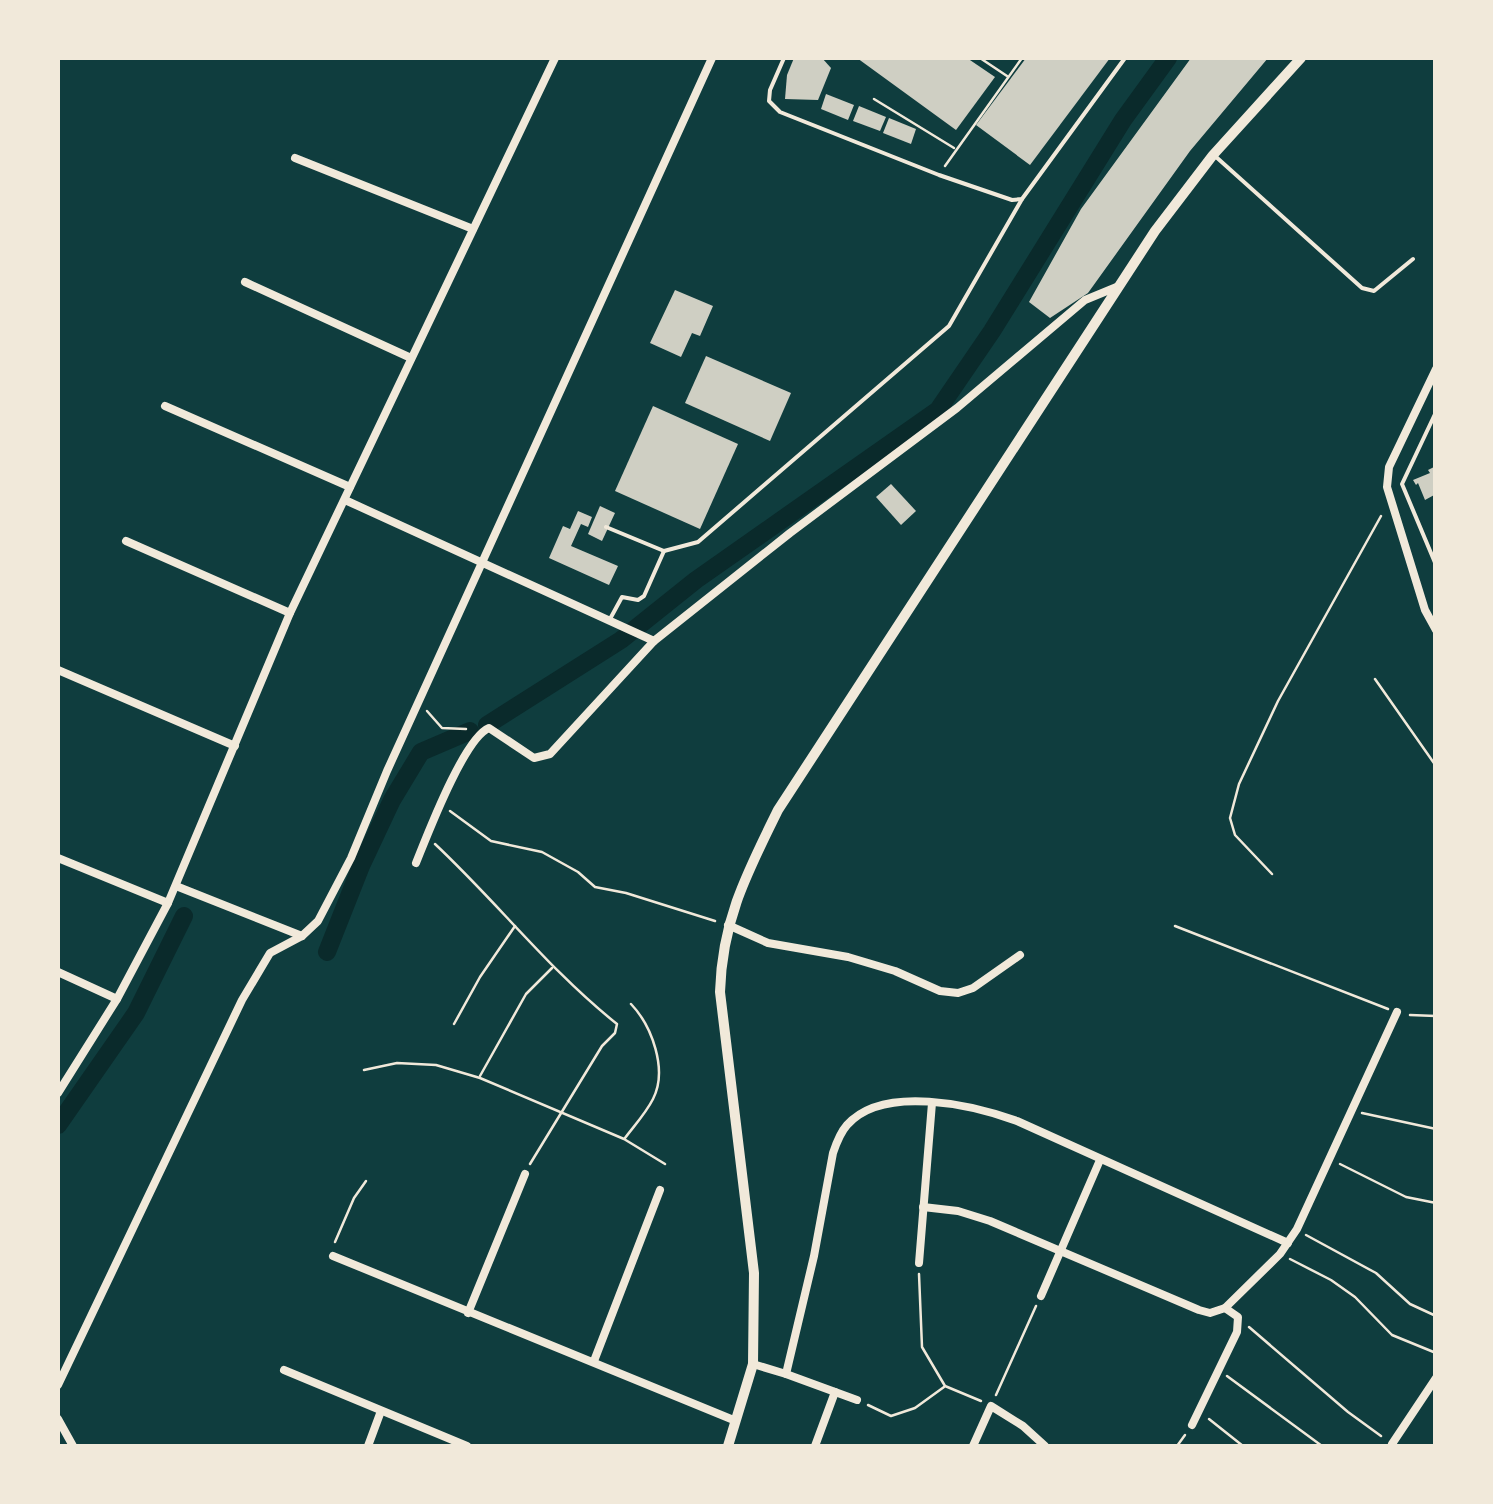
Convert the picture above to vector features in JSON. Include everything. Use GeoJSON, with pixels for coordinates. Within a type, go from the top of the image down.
{"type":"FeatureCollection","features":[{"type":"Feature","properties":{"kind":"main road"},"geometry":{"type":"LineString","coordinates":[[728,1446],[752,1364],[754,1273],[720,992],[720,958],[738,891],[778,810],[1155,231],[1213,154],[1301,58]]}},
{"type":"Feature","properties":{"kind":"street"},"geometry":{"type":"LineString","coordinates":[[58,1093],[117,999],[168,903],[290,613],[555,58]]}},
{"type":"Feature","properties":{"kind":"street"},"geometry":{"type":"LineString","coordinates":[[58,1385],[242,1000],[270,953],[302,936],[318,921],[351,858],[712,58]]}},
{"type":"Feature","properties":{"kind":"street"},"geometry":{"type":"LineString","coordinates":[[295,158],[474,229]]}},
{"type":"Feature","properties":{"kind":"street"},"geometry":{"type":"LineString","coordinates":[[245,282],[411,358]]}},
{"type":"Feature","properties":{"kind":"street"},"geometry":{"type":"LineString","coordinates":[[416,863],[476,735],[489,728],[534,758],[550,754],[654,641],[957,408],[1085,300],[1120,286]]}},
{"type":"Feature","properties":{"kind":"street"},"geometry":{"type":"LineString","coordinates":[[1436,369],[1389,467],[1386,488],[1436,630]]}},
{"type":"Feature","properties":{"kind":"street"},"geometry":{"type":"LineString","coordinates":[[165,406],[350,487]]}},
{"type":"Feature","properties":{"kind":"street"},"geometry":{"type":"LineString","coordinates":[[345,500],[654,641]]}},
{"type":"Feature","properties":{"kind":"street"},"geometry":{"type":"LineString","coordinates":[[126,541],[290,613]]}},
{"type":"Feature","properties":{"kind":"street"},"geometry":{"type":"LineString","coordinates":[[58,670],[235,746]]}},
{"type":"Feature","properties":{"kind":"street"},"geometry":{"type":"LineString","coordinates":[[58,858],[168,903]]}},
{"type":"Feature","properties":{"kind":"street"},"geometry":{"type":"LineString","coordinates":[[176,886],[302,936]]}},
{"type":"Feature","properties":{"kind":"street"},"geometry":{"type":"LineString","coordinates":[[727,924],[768,942],[848,956],[950,992],[973,988],[1020,955]]}},
{"type":"Feature","properties":{"kind":"street"},"geometry":{"type":"LineString","coordinates":[[58,972],[117,999]]}},
{"type":"Feature","properties":{"kind":"street"},"geometry":{"type":"LineString","coordinates":[[924,1207],[958,1211],[990,1221],[1199,1310],[1210,1313],[1225,1308],[1280,1254],[1297,1229],[1397,1012]]}},
{"type":"Feature","properties":{"kind":"street"},"geometry":{"type":"LineString","coordinates":[[786,1374],[814,1256],[832,1153],[847,1125],[861,1114],[900,1102],[978,1107],[1288,1243]]}},
{"type":"Feature","properties":{"kind":"street"},"geometry":{"type":"LineString","coordinates":[[918,1263],[932,1102]]}},
{"type":"Feature","properties":{"kind":"street"},"geometry":{"type":"LineString","coordinates":[[1041,1296],[1100,1160]]}},
{"type":"Feature","properties":{"kind":"street"},"geometry":{"type":"LineString","coordinates":[[468,1313],[524,1174]]}},
{"type":"Feature","properties":{"kind":"street"},"geometry":{"type":"LineString","coordinates":[[594,1361],[660,1190]]}},
{"type":"Feature","properties":{"kind":"street"},"geometry":{"type":"LineString","coordinates":[[333,1256],[736,1421]]}},
{"type":"Feature","properties":{"kind":"street"},"geometry":{"type":"LineString","coordinates":[[1192,1426],[1237,1332],[1238,1317],[1225,1308]]}},
{"type":"Feature","properties":{"kind":"street"},"geometry":{"type":"LineString","coordinates":[[752,1364],[857,1400]]}},
{"type":"Feature","properties":{"kind":"street"},"geometry":{"type":"LineString","coordinates":[[284,1370],[467,1446]]}},
{"type":"Feature","properties":{"kind":"street"},"geometry":{"type":"LineString","coordinates":[[1392,1444],[1436,1378]]}},
{"type":"Feature","properties":{"kind":"street"},"geometry":{"type":"LineString","coordinates":[[815,1446],[835,1392]]}},
{"type":"Feature","properties":{"kind":"street"},"geometry":{"type":"LineString","coordinates":[[973,1446],[991,1406],[1045,1446]]}},
{"type":"Feature","properties":{"kind":"street"},"geometry":{"type":"LineString","coordinates":[[368,1446],[381,1412]]}},
{"type":"Feature","properties":{"kind":"street"},"geometry":{"type":"LineString","coordinates":[[58,1419],[73,1446]]}},
{"type":"Feature","properties":{"kind":"lane"},"geometry":{"type":"LineString","coordinates":[[784,58],[769,102],[780,112],[998,198],[1022,199]]}},
{"type":"Feature","properties":{"kind":"lane"},"geometry":{"type":"LineString","coordinates":[[606,527],[664,552],[698,542],[944,331],[1022,199],[1125,58]]}},
{"type":"Feature","properties":{"kind":"lane"},"geometry":{"type":"LineString","coordinates":[[1213,154],[1362,288],[1374,291],[1382,287],[1412,259]]}},
{"type":"Feature","properties":{"kind":"lane"},"geometry":{"type":"LineString","coordinates":[[1436,412],[1402,488],[1436,565]]}},
{"type":"Feature","properties":{"kind":"lane"},"geometry":{"type":"LineString","coordinates":[[610,619],[622,597],[638,600],[644,596],[664,552]]}},
{"type":"Feature","properties":{"kind":"path"},"geometry":{"type":"LineString","coordinates":[[980,58],[1008,77]]}},
{"type":"Feature","properties":{"kind":"path"},"geometry":{"type":"LineString","coordinates":[[939,176],[955,148],[1022,58]]}},
{"type":"Feature","properties":{"kind":"path"},"geometry":{"type":"LineString","coordinates":[[874,99],[955,148]]}},
{"type":"Feature","properties":{"kind":"path"},"geometry":{"type":"LineString","coordinates":[[1272,874],[1235,835],[1230,818],[1239,784],[1278,701],[1389,501]]}},
{"type":"Feature","properties":{"kind":"path"},"geometry":{"type":"LineString","coordinates":[[1375,680],[1436,766]]}},
{"type":"Feature","properties":{"kind":"path"},"geometry":{"type":"LineString","coordinates":[[433,720],[442,728],[489,728]]}},
{"type":"Feature","properties":{"kind":"path"},"geometry":{"type":"LineString","coordinates":[[441,804],[491,841],[542,852],[596,887],[727,924]]}},
{"type":"Feature","properties":{"kind":"path"},"geometry":{"type":"LineString","coordinates":[[427,837],[482,888],[552,968],[617,1024],[616,1033],[602,1046],[560,1110],[524,1174]]}},
{"type":"Feature","properties":{"kind":"path"},"geometry":{"type":"LineString","coordinates":[[454,1024],[516,925]]}},
{"type":"Feature","properties":{"kind":"path"},"geometry":{"type":"LineString","coordinates":[[1175,926],[1397,1012],[1436,1016]]}},
{"type":"Feature","properties":{"kind":"path"},"geometry":{"type":"LineString","coordinates":[[480,1078],[526,994],[552,968]]}},
{"type":"Feature","properties":{"kind":"path"},"geometry":{"type":"LineString","coordinates":[[624,1139],[654,1098],[660,1072],[654,1044],[631,1004]]}},
{"type":"Feature","properties":{"kind":"path"},"geometry":{"type":"LineString","coordinates":[[364,1070],[397,1063],[436,1064],[560,1110],[624,1139],[665,1164]]}},
{"type":"Feature","properties":{"kind":"path"},"geometry":{"type":"LineString","coordinates":[[1351,1110],[1436,1129]]}},
{"type":"Feature","properties":{"kind":"path"},"geometry":{"type":"LineString","coordinates":[[1330,1158],[1406,1197],[1436,1204]]}},
{"type":"Feature","properties":{"kind":"path"},"geometry":{"type":"LineString","coordinates":[[333,1256],[340,1230],[366,1180]]}},
{"type":"Feature","properties":{"kind":"path"},"geometry":{"type":"LineString","coordinates":[[1297,1229],[1376,1273],[1410,1304],[1436,1316]]}},
{"type":"Feature","properties":{"kind":"path"},"geometry":{"type":"LineString","coordinates":[[1280,1254],[1355,1297],[1392,1336],[1436,1353]]}},
{"type":"Feature","properties":{"kind":"path"},"geometry":{"type":"LineString","coordinates":[[918,1263],[922,1347],[945,1386],[991,1406],[1041,1296]]}},
{"type":"Feature","properties":{"kind":"path"},"geometry":{"type":"LineString","coordinates":[[1238,1317],[1348,1412],[1392,1444]]}},
{"type":"Feature","properties":{"kind":"path"},"geometry":{"type":"LineString","coordinates":[[1220,1371],[1322,1446]]}},
{"type":"Feature","properties":{"kind":"path"},"geometry":{"type":"LineString","coordinates":[[857,1400],[891,1416],[915,1408],[945,1386]]}},
{"type":"Feature","properties":{"kind":"path"},"geometry":{"type":"LineString","coordinates":[[1200,1412],[1243,1446]]}},
{"type":"Feature","properties":{"kind":"path"},"geometry":{"type":"LineString","coordinates":[[1178,1446],[1192,1426]]}},
{"type":"Feature","properties":{"kind":"building"},"geometry":{"type":"Polygon","coordinates":[[[794,58],[822,58],[831,68],[818,100],[785,99],[787,75],[794,58]]]}},
{"type":"Feature","properties":{"kind":"building"},"geometry":{"type":"Polygon","coordinates":[[[857,58],[967,58],[995,77],[956,130],[857,58]]]}},
{"type":"Feature","properties":{"kind":"building"},"geometry":{"type":"Polygon","coordinates":[[[1026,58],[1110,58],[1030,165],[976,125],[1026,58]]]}},
{"type":"Feature","properties":{"kind":"building"},"geometry":{"type":"Polygon","coordinates":[[[1191,58],[1268,58],[1190,151],[1088,293],[1050,318],[1029,302],[1081,209],[1191,58]]]}},
{"type":"Feature","properties":{"kind":"building"},"geometry":{"type":"Polygon","coordinates":[[[826,94],[854,105],[848,120],[821,109],[826,94]]]}},
{"type":"Feature","properties":{"kind":"building"},"geometry":{"type":"Polygon","coordinates":[[[859,106],[886,117],[880,131],[853,121],[859,106]]]}},
{"type":"Feature","properties":{"kind":"building"},"geometry":{"type":"Polygon","coordinates":[[[889,118],[916,129],[911,144],[883,133],[889,118]]]}},
{"type":"Feature","properties":{"kind":"building"},"geometry":{"type":"Polygon","coordinates":[[[675,290],[713,306],[700,336],[692,333],[681,357],[650,343],[675,290]]]}},
{"type":"Feature","properties":{"kind":"building"},"geometry":{"type":"Polygon","coordinates":[[[706,356],[791,393],[770,441],[685,403],[706,356]]]}},
{"type":"Feature","properties":{"kind":"building"},"geometry":{"type":"Polygon","coordinates":[[[653,406],[738,444],[700,529],[615,491],[653,406]]]}},
{"type":"Feature","properties":{"kind":"building"},"geometry":{"type":"Polygon","coordinates":[[[1436,466],[1436,494],[1425,500],[1413,480],[1436,466]]]}},
{"type":"Feature","properties":{"kind":"building"},"geometry":{"type":"Polygon","coordinates":[[[891,484],[916,511],[901,525],[876,497],[891,484]]]}},
{"type":"Feature","properties":{"kind":"building"},"geometry":{"type":"Polygon","coordinates":[[[600,506],[615,513],[602,541],[588,534],[600,506]]]}},
{"type":"Feature","properties":{"kind":"building"},"geometry":{"type":"Polygon","coordinates":[[[578,511],[592,517],[588,527],[581,524],[571,546],[618,566],[609,585],[549,558],[563,526],[570,529],[578,511]]]}},
{"type":"Feature","properties":{"kind":"waterway"},"geometry":{"type":"LineString","coordinates":[[487,725],[621,640],[696,580],[938,410],[992,331],[1123,120],[1168,58]]}},
{"type":"Feature","properties":{"kind":"waterway"},"geometry":{"type":"LineString","coordinates":[[327,952],[392,800],[421,752],[470,731]]}},
{"type":"Feature","properties":{"kind":"waterway"},"geometry":{"type":"LineString","coordinates":[[58,1125],[136,1013],[184,916]]}}]}
